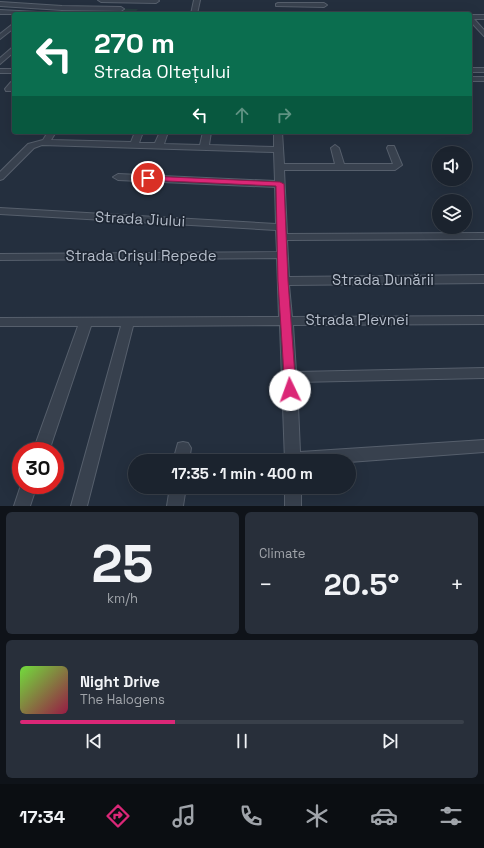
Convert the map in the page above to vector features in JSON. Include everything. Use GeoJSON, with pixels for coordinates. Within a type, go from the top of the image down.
{"type":"FeatureCollection","features":[{"type":"Feature","properties":{"kind":"street"},"geometry":{"type":"LineString","coordinates":[[55,12],[74,0]]}},
{"type":"Feature","properties":{"kind":"street"},"geometry":{"type":"LineString","coordinates":[[101,0],[156,1]]}},
{"type":"Feature","properties":{"kind":"street"},"geometry":{"type":"LineString","coordinates":[[194,12],[197,0]]}},
{"type":"Feature","properties":{"kind":"street"},"geometry":{"type":"LineString","coordinates":[[0,4],[62,8],[121,9]]}},
{"type":"Feature","properties":{"kind":"street"},"geometry":{"type":"LineString","coordinates":[[279,5],[324,5]]}},
{"type":"Feature","properties":{"kind":"street"},"geometry":{"type":"LineString","coordinates":[[0,12],[12,13]]}},
{"type":"Feature","properties":{"kind":"street"},"geometry":{"type":"LineString","coordinates":[[472,18],[484,17]]}},
{"type":"Feature","properties":{"kind":"street"},"geometry":{"type":"LineString","coordinates":[[472,18],[484,21]]}},
{"type":"Feature","properties":{"kind":"street"},"geometry":{"type":"LineString","coordinates":[[472,19],[484,34]]}},
{"type":"Feature","properties":{"kind":"street"},"geometry":{"type":"LineString","coordinates":[[0,37],[12,27]]}},
{"type":"Feature","properties":{"kind":"street"},"geometry":{"type":"LineString","coordinates":[[0,30],[8,31]]}},
{"type":"Feature","properties":{"kind":"street"},"geometry":{"type":"LineString","coordinates":[[0,62],[12,50]]}},
{"type":"Feature","properties":{"kind":"street"},"geometry":{"type":"LineString","coordinates":[[472,67],[484,70]]}},
{"type":"Feature","properties":{"kind":"street"},"geometry":{"type":"LineString","coordinates":[[472,79],[484,79]]}},
{"type":"Feature","properties":{"kind":"street"},"geometry":{"type":"LineString","coordinates":[[45,142],[51,134]]}},
{"type":"Feature","properties":{"kind":"street"},"geometry":{"type":"LineString","coordinates":[[134,145],[138,134]]}},
{"type":"Feature","properties":{"kind":"street"},"geometry":{"type":"LineString","coordinates":[[159,145],[163,134]]}},
{"type":"Feature","properties":{"kind":"street"},"geometry":{"type":"LineString","coordinates":[[204,147],[207,134]]}},
{"type":"Feature","properties":{"kind":"street"},"geometry":{"type":"LineString","coordinates":[[278,134],[283,281],[290,377],[293,454]]}},
{"type":"Feature","properties":{"kind":"street"},"geometry":{"type":"LineString","coordinates":[[0,177],[31,146],[37,142],[279,150]]}},
{"type":"Feature","properties":{"kind":"street"},"geometry":{"type":"LineString","coordinates":[[334,148],[340,168]]}},
{"type":"Feature","properties":{"kind":"street"},"geometry":{"type":"LineString","coordinates":[[279,167],[340,168],[397,166],[391,148]]}},
{"type":"Feature","properties":{"kind":"street"},"geometry":{"type":"LineString","coordinates":[[118,177],[280,184]]}},
{"type":"Feature","properties":{"kind":"street","name":"Strada Jiului"},"geometry":{"type":"LineString","coordinates":[[0,211],[281,232],[484,236]]}},
{"type":"Feature","properties":{"kind":"street","name":"Strada Crișul Repede"},"geometry":{"type":"LineString","coordinates":[[0,257],[282,255]]}},
{"type":"Feature","properties":{"kind":"street","name":"Strada Dunării"},"geometry":{"type":"LineString","coordinates":[[283,281],[484,280]]}},
{"type":"Feature","properties":{"kind":"street","name":"Strada Plevnei"},"geometry":{"type":"LineString","coordinates":[[0,322],[484,320]]}},
{"type":"Feature","properties":{"kind":"street"},"geometry":{"type":"LineString","coordinates":[[44,442],[86,322]]}},
{"type":"Feature","properties":{"kind":"street"},"geometry":{"type":"LineString","coordinates":[[79,506],[128,322]]}},
{"type":"Feature","properties":{"kind":"street"},"geometry":{"type":"LineString","coordinates":[[290,377],[484,373]]}},
{"type":"Feature","properties":{"kind":"street"},"geometry":{"type":"LineString","coordinates":[[356,455],[484,446]]}},
{"type":"Feature","properties":{"kind":"street"},"geometry":{"type":"LineString","coordinates":[[22,506],[26,494]]}},
{"type":"Feature","properties":{"kind":"street"},"geometry":{"type":"LineString","coordinates":[[175,506],[177,494]]}},
{"type":"Feature","properties":{"kind":"street"},"geometry":{"type":"LineString","coordinates":[[293,494],[293,506]]}},
{"type":"Feature","properties":{"kind":"green space"},"geometry":{"type":"Polygon","coordinates":[[[88,8],[138,9],[136,12],[85,12],[88,8]]]}},
{"type":"Feature","properties":{"kind":"route"},"geometry":{"type":"LineString","coordinates":[[148,178],[280,184],[283,281],[290,390]]}}]}
